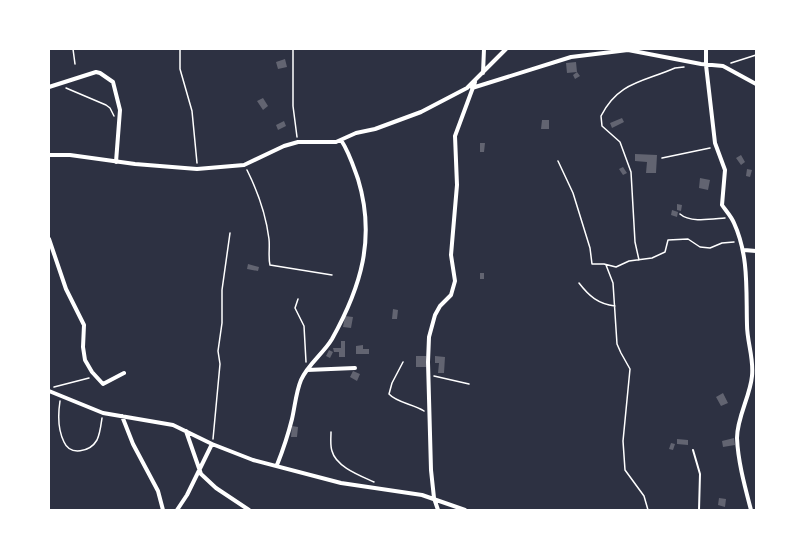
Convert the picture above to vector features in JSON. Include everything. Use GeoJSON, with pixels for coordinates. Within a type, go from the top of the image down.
{"type":"FeatureCollection","features":[{"type":"Feature","properties":{"kind":"street"},"geometry":{"type":"LineString","coordinates":[[483,73],[484,49]]}},
{"type":"Feature","properties":{"kind":"street"},"geometry":{"type":"LineString","coordinates":[[438,510],[434,498],[431,470],[428,375],[429,336],[432,321],[440,306],[451,295],[455,281],[451,255],[456,191],[455,136],[475,82],[506,49]]}},
{"type":"Feature","properties":{"kind":"street"},"geometry":{"type":"LineString","coordinates":[[706,49],[706,64],[716,146],[725,170],[722,205],[731,217],[744,250],[747,294],[747,326],[753,362],[751,384],[740,420],[737,436],[743,475],[751,510]]}},
{"type":"Feature","properties":{"kind":"street"},"geometry":{"type":"LineString","coordinates":[[472,88],[571,56],[623,50],[637,51],[700,64],[723,66],[756,84]]}},
{"type":"Feature","properties":{"kind":"street"},"geometry":{"type":"LineString","coordinates":[[49,87],[90,73],[100,73],[110,79],[115,85],[121,118],[116,162]]}},
{"type":"Feature","properties":{"kind":"street"},"geometry":{"type":"LineString","coordinates":[[49,155],[70,155],[116,162],[197,168],[244,165],[284,146],[302,141],[328,143],[341,140],[356,133],[381,127],[421,112],[475,82]]}},
{"type":"Feature","properties":{"kind":"street"},"geometry":{"type":"LineString","coordinates":[[277,465],[290,429],[299,387],[308,370],[329,343],[349,306],[363,259],[366,228],[361,191],[350,155],[341,140]]}},
{"type":"Feature","properties":{"kind":"street"},"geometry":{"type":"LineString","coordinates":[[49,239],[66,289],[84,325],[84,351],[88,366],[104,384],[124,373]]}},
{"type":"Feature","properties":{"kind":"street"},"geometry":{"type":"LineString","coordinates":[[744,250],[756,251]]}},
{"type":"Feature","properties":{"kind":"street"},"geometry":{"type":"LineString","coordinates":[[308,370],[355,368]]}},
{"type":"Feature","properties":{"kind":"street"},"geometry":{"type":"LineString","coordinates":[[49,391],[103,412],[173,424],[212,444],[243,457],[341,483],[410,492],[434,498],[465,510]]}},
{"type":"Feature","properties":{"kind":"street"},"geometry":{"type":"LineString","coordinates":[[122,416],[133,444],[158,491],[164,510]]}},
{"type":"Feature","properties":{"kind":"street"},"geometry":{"type":"LineString","coordinates":[[186,430],[199,469],[203,476],[216,488],[249,510]]}},
{"type":"Feature","properties":{"kind":"street"},"geometry":{"type":"LineString","coordinates":[[177,510],[187,495],[212,444]]}},
{"type":"Feature","properties":{"kind":"lane"},"geometry":{"type":"LineString","coordinates":[[693,450],[700,474],[699,510]]}},
{"type":"Feature","properties":{"kind":"path"},"geometry":{"type":"LineString","coordinates":[[73,49],[74,64]]}},
{"type":"Feature","properties":{"kind":"path"},"geometry":{"type":"LineString","coordinates":[[180,49],[180,69],[192,111],[196,139],[197,168]]}},
{"type":"Feature","properties":{"kind":"path"},"geometry":{"type":"LineString","coordinates":[[293,49],[295,127],[296,135],[302,141]]}},
{"type":"Feature","properties":{"kind":"path"},"geometry":{"type":"LineString","coordinates":[[723,66],[756,55]]}},
{"type":"Feature","properties":{"kind":"path"},"geometry":{"type":"LineString","coordinates":[[639,260],[635,242],[631,172],[624,147],[617,137],[602,126],[601,116],[615,95],[627,86],[675,68],[700,64]]}},
{"type":"Feature","properties":{"kind":"path"},"geometry":{"type":"LineString","coordinates":[[59,84],[106,105],[110,108],[112,115],[121,118]]}},
{"type":"Feature","properties":{"kind":"path"},"geometry":{"type":"LineString","coordinates":[[662,158],[716,146]]}},
{"type":"Feature","properties":{"kind":"path"},"geometry":{"type":"LineString","coordinates":[[558,161],[574,193],[590,248],[591,262],[616,267],[629,261],[661,254],[666,249],[666,242],[668,240],[688,239],[700,247],[710,248],[722,243],[742,242]]}},
{"type":"Feature","properties":{"kind":"path"},"geometry":{"type":"LineString","coordinates":[[244,165],[258,191],[264,210],[269,238],[270,265],[332,275]]}},
{"type":"Feature","properties":{"kind":"path"},"geometry":{"type":"LineString","coordinates":[[680,214],[685,217],[693,218],[731,217]]}},
{"type":"Feature","properties":{"kind":"path"},"geometry":{"type":"LineString","coordinates":[[212,444],[220,364],[218,350],[222,323],[222,290],[230,233]]}},
{"type":"Feature","properties":{"kind":"path"},"geometry":{"type":"LineString","coordinates":[[606,265],[613,283],[618,344],[630,369],[623,441],[625,470],[644,496],[648,510]]}},
{"type":"Feature","properties":{"kind":"path"},"geometry":{"type":"LineString","coordinates":[[579,283],[585,291],[600,303],[615,306]]}},
{"type":"Feature","properties":{"kind":"path"},"geometry":{"type":"LineString","coordinates":[[298,299],[295,308],[304,326],[304,351],[308,370]]}},
{"type":"Feature","properties":{"kind":"path"},"geometry":{"type":"LineString","coordinates":[[403,362],[392,383],[389,394],[398,400],[419,408],[430,417]]}},
{"type":"Feature","properties":{"kind":"path"},"geometry":{"type":"LineString","coordinates":[[52,387],[86,379],[94,374]]}},
{"type":"Feature","properties":{"kind":"path"},"geometry":{"type":"LineString","coordinates":[[428,375],[470,384]]}},
{"type":"Feature","properties":{"kind":"path"},"geometry":{"type":"LineString","coordinates":[[60,396],[59,411],[61,433],[63,442],[71,450],[77,452],[85,450],[97,440],[103,412]]}},
{"type":"Feature","properties":{"kind":"path"},"geometry":{"type":"LineString","coordinates":[[331,432],[332,451],[341,463],[377,483]]}},
{"type":"Feature","properties":{"kind":"building"},"geometry":{"type":"Polygon","coordinates":[[[285,59],[287,67],[278,69],[276,62],[285,59]]]}},
{"type":"Feature","properties":{"kind":"building"},"geometry":{"type":"Polygon","coordinates":[[[576,62],[577,72],[567,73],[566,63],[576,62]]]}},
{"type":"Feature","properties":{"kind":"building"},"geometry":{"type":"Polygon","coordinates":[[[577,72],[580,76],[575,79],[573,75],[577,72]]]}},
{"type":"Feature","properties":{"kind":"building"},"geometry":{"type":"Polygon","coordinates":[[[263,98],[268,106],[263,110],[257,101],[263,98]]]}},
{"type":"Feature","properties":{"kind":"building"},"geometry":{"type":"Polygon","coordinates":[[[622,118],[624,122],[612,128],[610,123],[622,118]]]}},
{"type":"Feature","properties":{"kind":"building"},"geometry":{"type":"Polygon","coordinates":[[[542,120],[549,120],[549,129],[541,129],[542,120]]]}},
{"type":"Feature","properties":{"kind":"building"},"geometry":{"type":"Polygon","coordinates":[[[284,121],[286,126],[278,130],[276,125],[284,121]]]}},
{"type":"Feature","properties":{"kind":"building"},"geometry":{"type":"Polygon","coordinates":[[[480,143],[485,143],[484,152],[480,152],[480,143]]]}},
{"type":"Feature","properties":{"kind":"building"},"geometry":{"type":"Polygon","coordinates":[[[635,154],[657,155],[656,173],[646,173],[647,162],[635,161],[635,154]]]}},
{"type":"Feature","properties":{"kind":"building"},"geometry":{"type":"Polygon","coordinates":[[[741,155],[745,162],[741,165],[736,158],[741,155]]]}},
{"type":"Feature","properties":{"kind":"building"},"geometry":{"type":"Polygon","coordinates":[[[623,167],[627,173],[623,175],[619,169],[623,167]]]}},
{"type":"Feature","properties":{"kind":"building"},"geometry":{"type":"Polygon","coordinates":[[[747,169],[752,170],[750,177],[746,176],[747,169]]]}},
{"type":"Feature","properties":{"kind":"building"},"geometry":{"type":"Polygon","coordinates":[[[700,178],[710,180],[708,190],[699,188],[700,178]]]}},
{"type":"Feature","properties":{"kind":"building"},"geometry":{"type":"Polygon","coordinates":[[[677,204],[682,205],[681,211],[677,210],[677,204]]]}},
{"type":"Feature","properties":{"kind":"building"},"geometry":{"type":"Polygon","coordinates":[[[672,210],[678,212],[677,217],[671,215],[672,210]]]}},
{"type":"Feature","properties":{"kind":"building"},"geometry":{"type":"Polygon","coordinates":[[[248,264],[259,267],[258,271],[247,269],[248,264]]]}},
{"type":"Feature","properties":{"kind":"building"},"geometry":{"type":"Polygon","coordinates":[[[480,273],[484,273],[484,279],[480,279],[480,273]]]}},
{"type":"Feature","properties":{"kind":"building"},"geometry":{"type":"Polygon","coordinates":[[[393,309],[398,310],[397,319],[392,319],[393,309]]]}},
{"type":"Feature","properties":{"kind":"building"},"geometry":{"type":"Polygon","coordinates":[[[345,316],[353,317],[351,328],[343,327],[345,316]]]}},
{"type":"Feature","properties":{"kind":"building"},"geometry":{"type":"Polygon","coordinates":[[[341,341],[345,341],[345,357],[339,357],[339,352],[334,352],[333,348],[341,348],[341,341]]]}},
{"type":"Feature","properties":{"kind":"building"},"geometry":{"type":"Polygon","coordinates":[[[363,345],[363,349],[369,349],[369,354],[356,354],[356,346],[363,345]]]}},
{"type":"Feature","properties":{"kind":"building"},"geometry":{"type":"Polygon","coordinates":[[[329,350],[333,352],[330,358],[326,356],[329,350]]]}},
{"type":"Feature","properties":{"kind":"building"},"geometry":{"type":"Polygon","coordinates":[[[416,356],[426,356],[426,367],[416,367],[416,356]]]}},
{"type":"Feature","properties":{"kind":"building"},"geometry":{"type":"Polygon","coordinates":[[[435,356],[445,357],[444,373],[438,373],[439,363],[435,363],[435,356]]]}},
{"type":"Feature","properties":{"kind":"building"},"geometry":{"type":"Polygon","coordinates":[[[353,371],[360,374],[357,381],[350,377],[353,371]]]}},
{"type":"Feature","properties":{"kind":"building"},"geometry":{"type":"Polygon","coordinates":[[[723,393],[728,403],[721,406],[716,397],[723,393]]]}},
{"type":"Feature","properties":{"kind":"building"},"geometry":{"type":"Polygon","coordinates":[[[292,426],[298,427],[297,437],[291,437],[292,426]]]}},
{"type":"Feature","properties":{"kind":"building"},"geometry":{"type":"Polygon","coordinates":[[[734,438],[735,445],[723,447],[722,441],[734,438]]]}},
{"type":"Feature","properties":{"kind":"building"},"geometry":{"type":"Polygon","coordinates":[[[677,439],[688,440],[688,445],[677,444],[677,439]]]}},
{"type":"Feature","properties":{"kind":"building"},"geometry":{"type":"Polygon","coordinates":[[[671,443],[675,444],[673,450],[669,449],[671,443]]]}},
{"type":"Feature","properties":{"kind":"building"},"geometry":{"type":"Polygon","coordinates":[[[719,498],[726,499],[725,507],[718,505],[719,498]]]}}]}
